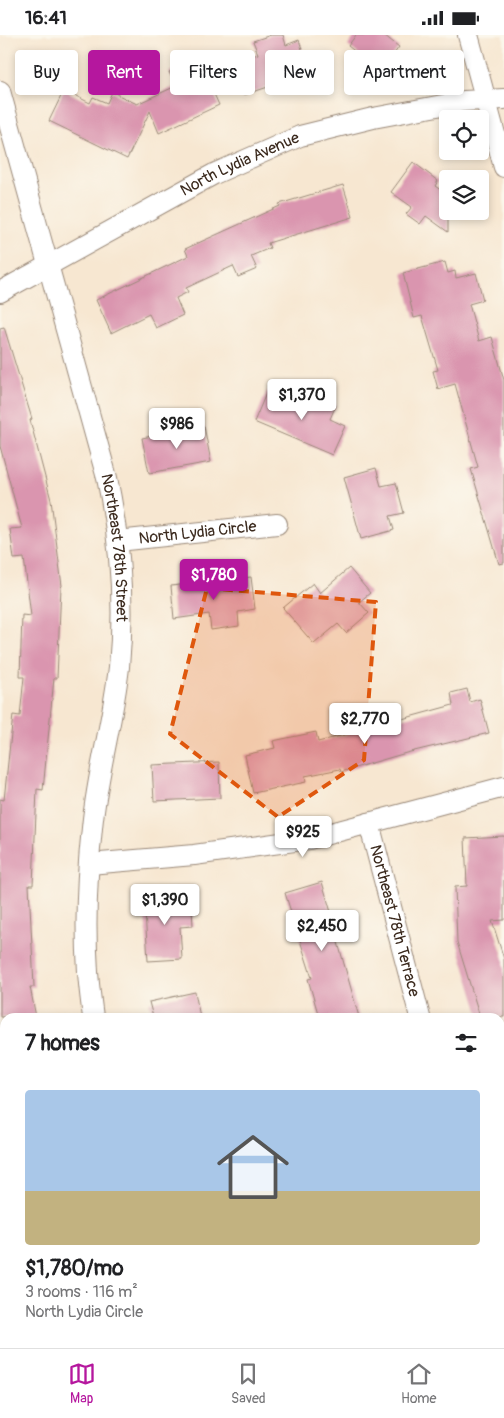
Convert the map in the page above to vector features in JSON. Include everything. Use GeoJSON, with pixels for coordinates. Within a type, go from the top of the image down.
{"type":"FeatureCollection","features":[{"type":"Feature","properties":{"kind":"street"},"geometry":{"type":"LineString","coordinates":[[468,35],[495,99],[504,167]]}},
{"type":"Feature","properties":{"kind":"street","name":"Northeast 78th Street"},"geometry":{"type":"LineString","coordinates":[[0,91],[107,478],[118,541],[121,610],[119,667],[111,723],[98,785],[89,864],[87,929],[93,1013]]}},
{"type":"Feature","properties":{"kind":"street","name":"North Lydia Avenue"},"geometry":{"type":"LineString","coordinates":[[0,293],[214,175],[300,136],[373,118],[464,101],[495,99]]}},
{"type":"Feature","properties":{"kind":"street","name":"North Lydia Circle"},"geometry":{"type":"LineString","coordinates":[[118,541],[277,524]]}},
{"type":"Feature","properties":{"kind":"street"},"geometry":{"type":"LineString","coordinates":[[89,864],[194,855],[310,839],[504,787]]}},
{"type":"Feature","properties":{"kind":"street","name":"Northeast 78th Terrace"},"geometry":{"type":"LineString","coordinates":[[370,823],[419,1013]]}},
{"type":"Feature","properties":{"kind":"highlighted area"},"geometry":{"type":"Polygon","coordinates":[[[207,588],[376,602],[364,760],[278,817],[170,734],[207,588]]]}},
{"type":"Feature","properties":{"kind":"building"},"geometry":{"type":"Polygon","coordinates":[[[271,35],[283,35],[286,45],[299,40],[302,50],[265,50],[265,88],[255,91],[255,55],[258,54],[253,41],[271,35]]]}},
{"type":"Feature","properties":{"kind":"building"},"geometry":{"type":"Polygon","coordinates":[[[356,35],[384,35],[399,47],[397,50],[353,50],[348,46],[356,35]]]}},
{"type":"Feature","properties":{"kind":"building"},"geometry":{"type":"Polygon","coordinates":[[[170,89],[170,95],[214,95],[219,105],[159,133],[150,111],[127,159],[49,121],[62,95],[74,95],[90,103],[93,97],[107,103],[111,95],[118,95],[137,104],[170,89]]]}},
{"type":"Feature","properties":{"kind":"building"},"geometry":{"type":"Polygon","coordinates":[[[413,162],[438,181],[435,186],[439,189],[439,220],[448,220],[448,232],[426,216],[420,224],[406,214],[412,207],[391,192],[413,162]]]}},
{"type":"Feature","properties":{"kind":"building"},"geometry":{"type":"Polygon","coordinates":[[[343,185],[353,217],[268,243],[270,248],[251,256],[257,269],[238,277],[233,266],[186,288],[188,292],[176,298],[183,315],[156,328],[149,314],[111,333],[96,300],[188,256],[185,249],[280,206],[279,204],[343,185]]]}},
{"type":"Feature","properties":{"kind":"building"},"geometry":{"type":"Polygon","coordinates":[[[445,262],[448,273],[455,271],[456,278],[476,273],[483,300],[469,304],[479,341],[492,337],[504,380],[504,563],[499,564],[471,469],[478,467],[455,384],[438,389],[433,371],[438,370],[422,316],[414,318],[403,273],[445,262]]]}},
{"type":"Feature","properties":{"kind":"building"},"geometry":{"type":"Polygon","coordinates":[[[4,327],[32,419],[30,420],[51,500],[62,586],[57,678],[54,678],[43,790],[37,789],[33,885],[29,885],[34,987],[30,987],[35,1013],[0,1013],[0,799],[4,800],[13,715],[20,716],[24,677],[20,677],[22,615],[31,616],[24,558],[14,559],[10,529],[22,528],[0,446],[0,328],[4,327]]]}},
{"type":"Feature","properties":{"kind":"building"},"geometry":{"type":"Polygon","coordinates":[[[267,391],[303,407],[309,393],[336,405],[330,419],[345,426],[332,455],[254,422],[267,391]]]}},
{"type":"Feature","properties":{"kind":"building"},"geometry":{"type":"Polygon","coordinates":[[[204,426],[211,462],[149,473],[142,438],[204,426]]]}},
{"type":"Feature","properties":{"kind":"building"},"geometry":{"type":"Polygon","coordinates":[[[376,468],[381,486],[396,483],[404,513],[390,516],[394,530],[361,539],[344,477],[376,468]]]}},
{"type":"Feature","properties":{"kind":"building"},"geometry":{"type":"Polygon","coordinates":[[[349,568],[370,593],[359,602],[369,613],[346,633],[338,624],[314,644],[283,608],[313,583],[320,593],[349,568]]]}},
{"type":"Feature","properties":{"kind":"building"},"geometry":{"type":"Polygon","coordinates":[[[251,577],[255,609],[238,612],[239,626],[211,630],[209,614],[174,619],[171,586],[251,577]]]}},
{"type":"Feature","properties":{"kind":"building"},"geometry":{"type":"Polygon","coordinates":[[[467,689],[470,702],[480,699],[489,733],[406,753],[341,772],[340,769],[305,776],[306,782],[253,793],[245,755],[275,748],[273,741],[316,732],[318,742],[453,705],[451,693],[467,689]]]}},
{"type":"Feature","properties":{"kind":"building"},"geometry":{"type":"Polygon","coordinates":[[[219,762],[220,798],[154,801],[152,765],[219,762]]]}},
{"type":"Feature","properties":{"kind":"building"},"geometry":{"type":"Polygon","coordinates":[[[504,836],[504,920],[492,921],[504,959],[504,1013],[479,1013],[457,942],[455,887],[467,886],[465,838],[504,836]]]}},
{"type":"Feature","properties":{"kind":"building"},"geometry":{"type":"Polygon","coordinates":[[[322,882],[358,1013],[318,1013],[308,979],[312,978],[285,893],[322,882]]]}},
{"type":"Feature","properties":{"kind":"building"},"geometry":{"type":"Polygon","coordinates":[[[178,893],[179,908],[192,908],[193,926],[180,927],[182,959],[148,961],[144,895],[178,893]]]}},
{"type":"Feature","properties":{"kind":"building"},"geometry":{"type":"Polygon","coordinates":[[[195,992],[199,1013],[152,1013],[149,1002],[195,992]]]}}]}
